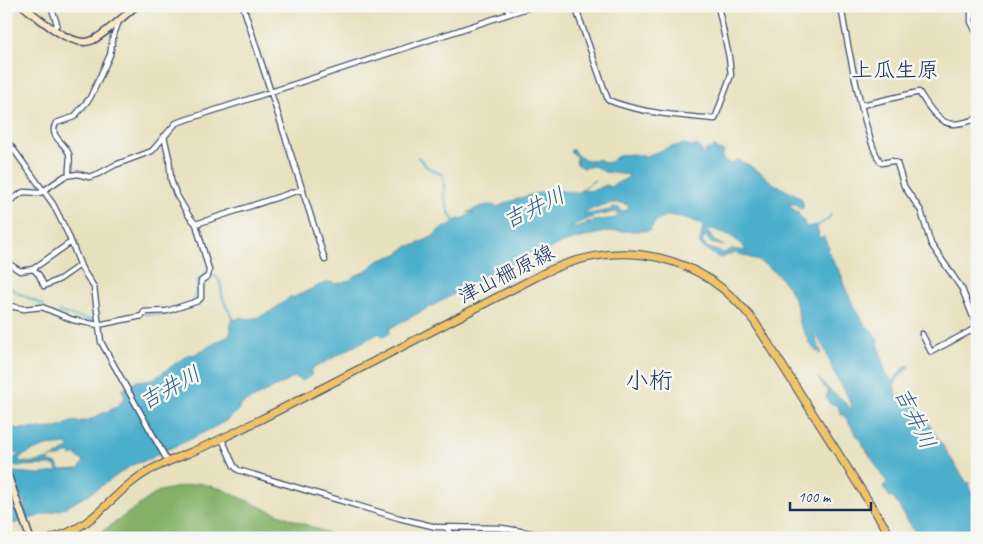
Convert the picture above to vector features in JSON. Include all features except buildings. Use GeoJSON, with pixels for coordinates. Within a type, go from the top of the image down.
{"type":"FeatureCollection","features":[{"type":"Feature","properties":{"kind":"main road"},"geometry":{"type":"LineString","coordinates":[[23,6],[61,34],[84,42],[93,40],[136,6]]}},
{"type":"Feature","properties":{"kind":"main road","name":"津山柵原線"},"geometry":{"type":"LineString","coordinates":[[52,538],[82,526],[140,477],[168,462],[222,439],[558,266],[599,254],[652,256],[679,264],[706,276],[729,293],[747,311],[892,538]]}},
{"type":"Feature","properties":{"kind":"main road"},"geometry":{"type":"LineString","coordinates":[[6,470],[30,538]]}},
{"type":"Feature","properties":{"kind":"street"},"geometry":{"type":"LineString","coordinates":[[51,6],[57,24],[53,29]]}},
{"type":"Feature","properties":{"kind":"street"},"geometry":{"type":"LineString","coordinates":[[243,6],[325,260]]}},
{"type":"Feature","properties":{"kind":"street"},"geometry":{"type":"LineString","coordinates":[[506,6],[508,14]]}},
{"type":"Feature","properties":{"kind":"street"},"geometry":{"type":"LineString","coordinates":[[6,204],[23,192],[40,193],[69,174],[89,177],[115,165],[152,152],[176,123],[533,6]]}},
{"type":"Feature","properties":{"kind":"street"},"geometry":{"type":"LineString","coordinates":[[575,6],[608,100],[618,105],[674,116],[715,119],[731,75],[718,6]]}},
{"type":"Feature","properties":{"kind":"street"},"geometry":{"type":"LineString","coordinates":[[841,6],[862,105],[877,158],[882,163],[892,161],[897,163],[904,186],[921,211],[931,244],[962,289],[976,328],[931,352],[922,334]]}},
{"type":"Feature","properties":{"kind":"street"},"geometry":{"type":"LineString","coordinates":[[971,6],[971,22],[975,30],[977,30]]}},
{"type":"Feature","properties":{"kind":"street"},"geometry":{"type":"LineString","coordinates":[[69,174],[68,152],[54,132],[54,127],[56,123],[74,117],[90,98],[110,55],[119,19]]}},
{"type":"Feature","properties":{"kind":"street"},"geometry":{"type":"LineString","coordinates":[[862,105],[919,92],[936,114],[948,123],[952,124],[977,119]]}},
{"type":"Feature","properties":{"kind":"street"},"geometry":{"type":"LineString","coordinates":[[6,305],[24,309],[42,307],[73,320],[98,326],[142,316],[144,312],[167,311],[198,301],[201,298],[201,281],[208,276],[209,270],[196,224],[188,216],[171,180],[164,136]]}},
{"type":"Feature","properties":{"kind":"street"},"geometry":{"type":"LineString","coordinates":[[6,139],[54,204],[80,265],[94,287],[101,342],[168,462]]}},
{"type":"Feature","properties":{"kind":"street"},"geometry":{"type":"LineString","coordinates":[[196,224],[303,189]]}},
{"type":"Feature","properties":{"kind":"street"},"geometry":{"type":"LineString","coordinates":[[6,262],[20,271],[33,269],[71,242]]}},
{"type":"Feature","properties":{"kind":"street"},"geometry":{"type":"LineString","coordinates":[[33,269],[39,275],[44,286],[60,280],[80,265]]}},
{"type":"Feature","properties":{"kind":"street"},"geometry":{"type":"LineString","coordinates":[[222,439],[234,466],[238,470],[399,518],[446,528],[502,528],[561,538]]}},
{"type":"Feature","properties":{"kind":"street"},"geometry":{"type":"LineString","coordinates":[[446,528],[455,538]]}},
{"type":"Feature","properties":{"kind":"green space"},"geometry":{"type":"Polygon","coordinates":[[[199,483],[222,489],[263,508],[333,535],[335,538],[93,538],[159,491],[199,483]]]}},
{"type":"Feature","properties":{"kind":"water","name":"吉井川"},"geometry":{"type":"Polygon","coordinates":[[[685,144],[691,147],[697,145],[705,155],[706,150],[709,148],[710,150],[715,146],[717,150],[724,151],[722,159],[731,164],[737,160],[751,166],[772,183],[799,196],[803,203],[803,208],[801,209],[795,204],[790,204],[790,207],[799,213],[797,214],[802,218],[806,227],[818,225],[818,235],[821,238],[823,236],[829,247],[828,251],[842,276],[843,283],[853,305],[865,325],[873,332],[877,339],[885,372],[892,381],[908,365],[909,367],[894,385],[897,396],[905,406],[908,405],[909,399],[912,398],[967,483],[970,483],[968,485],[977,498],[977,538],[919,538],[892,496],[890,497],[883,487],[887,482],[845,417],[841,414],[837,405],[829,403],[826,398],[828,392],[818,378],[852,409],[822,344],[815,335],[821,354],[811,345],[800,326],[798,311],[792,294],[781,278],[767,266],[742,255],[730,254],[722,258],[717,257],[700,245],[702,224],[675,216],[659,219],[649,231],[600,233],[558,244],[542,253],[533,255],[532,253],[390,328],[389,334],[384,337],[379,333],[312,369],[311,376],[302,381],[295,377],[240,405],[237,412],[226,421],[150,459],[132,465],[65,508],[6,526],[6,513],[28,501],[6,502],[6,493],[18,488],[6,487],[6,457],[7,460],[13,459],[18,455],[17,453],[6,456],[6,429],[13,427],[18,429],[58,428],[71,422],[87,421],[118,406],[125,397],[122,390],[137,381],[155,378],[189,354],[193,355],[228,336],[231,331],[230,322],[233,321],[231,313],[234,320],[241,317],[247,319],[254,318],[267,313],[291,296],[292,298],[330,282],[336,284],[350,280],[378,261],[397,254],[408,246],[415,245],[432,237],[439,230],[453,223],[453,221],[464,218],[474,212],[467,213],[478,208],[486,205],[497,207],[542,192],[571,191],[577,193],[581,190],[592,191],[606,185],[610,187],[629,177],[629,175],[605,172],[594,166],[583,168],[577,164],[576,156],[570,151],[573,149],[577,155],[584,159],[599,159],[605,163],[610,162],[619,155],[634,154],[646,156],[670,147],[685,144]],[[621,203],[601,206],[584,215],[610,210],[613,207],[620,208],[620,212],[629,209],[628,205],[621,203]],[[613,212],[604,215],[603,213],[571,226],[575,228],[585,225],[587,222],[615,218],[619,214],[613,212]],[[707,228],[713,240],[724,246],[711,243],[705,235],[702,242],[708,248],[724,253],[732,249],[747,251],[729,235],[707,228]],[[66,444],[46,446],[19,458],[19,461],[32,462],[51,458],[48,461],[57,464],[60,470],[79,469],[84,461],[77,457],[77,454],[71,456],[70,452],[60,457],[53,457],[70,446],[66,444]],[[53,465],[13,466],[10,468],[13,472],[40,474],[57,472],[56,467],[53,465]]]}},
{"type":"Feature","properties":{"kind":"waterway"},"geometry":{"type":"LineString","coordinates":[[418,157],[427,167],[443,175],[445,200],[455,223]]}},
{"type":"Feature","properties":{"kind":"waterway"},"geometry":{"type":"LineString","coordinates":[[816,227],[828,219],[831,214]]}},
{"type":"Feature","properties":{"kind":"waterway"},"geometry":{"type":"LineString","coordinates":[[144,314],[164,315],[192,307],[197,281],[206,274],[212,275],[219,280],[223,299],[231,315]]}},
{"type":"Feature","properties":{"kind":"waterway"},"geometry":{"type":"LineString","coordinates":[[6,284],[16,292],[43,305]]}},
{"type":"Feature","properties":{"kind":"waterway"},"geometry":{"type":"LineString","coordinates":[[59,312],[98,322]]}},
{"type":"Feature","properties":{"kind":"district","name":"上瓜生原"},"geometry":{"type":"Point","coordinates":[895,70]}},
{"type":"Feature","properties":{"kind":"district","name":"小桁"},"geometry":{"type":"Point","coordinates":[649,380]}}]}
